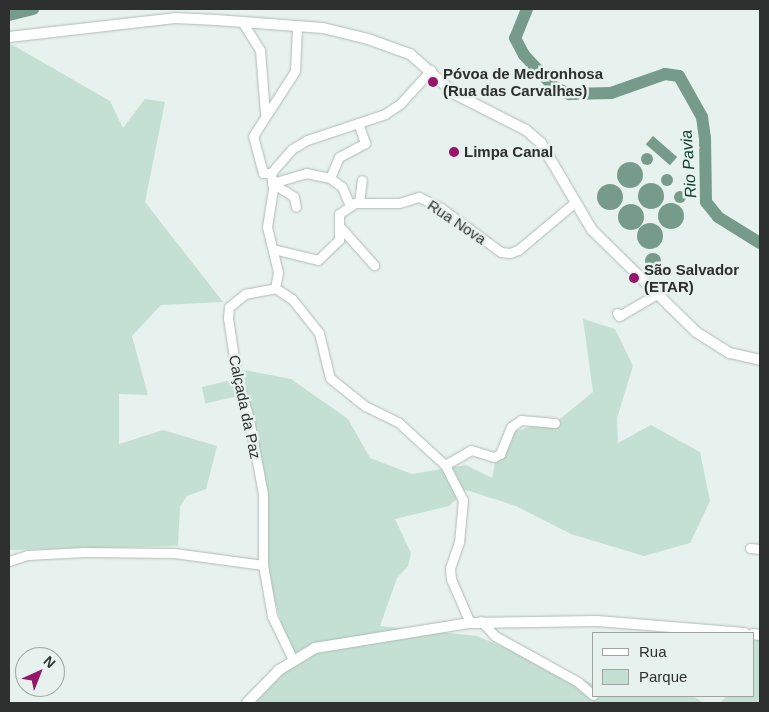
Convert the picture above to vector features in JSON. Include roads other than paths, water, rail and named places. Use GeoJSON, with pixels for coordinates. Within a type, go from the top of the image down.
{"type":"FeatureCollection","features":[{"type":"Feature","properties":{"kind":"street"},"geometry":{"type":"LineString","coordinates":[[9,37],[178,19],[323,28],[368,39],[410,54],[432,70],[455,94],[526,130],[541,143],[574,203],[592,230],[656,294],[717,347],[760,360]]}},
{"type":"Feature","properties":{"kind":"street"},"geometry":{"type":"LineString","coordinates":[[243,23],[260,50],[265,113]]}},
{"type":"Feature","properties":{"kind":"street"},"geometry":{"type":"LineString","coordinates":[[271,173],[263,173],[253,136],[265,113],[295,71],[296,27]]}},
{"type":"Feature","properties":{"kind":"street"},"geometry":{"type":"LineString","coordinates":[[432,70],[400,104],[358,123],[307,140],[292,149],[271,173],[272,183],[267,227],[278,272],[275,288],[292,300],[319,333],[330,378],[336,385],[365,406],[398,422],[445,466],[463,500],[459,542],[450,568],[451,579],[476,622],[495,636],[578,682],[592,694]]}},
{"type":"Feature","properties":{"kind":"street"},"geometry":{"type":"LineString","coordinates":[[330,178],[339,156],[365,143],[358,123]]}},
{"type":"Feature","properties":{"kind":"street"},"geometry":{"type":"LineString","coordinates":[[272,183],[306,173],[330,178],[342,187],[354,204]]}},
{"type":"Feature","properties":{"kind":"street"},"geometry":{"type":"LineString","coordinates":[[273,249],[318,260],[335,247],[341,228],[339,214],[354,204],[362,180]]}},
{"type":"Feature","properties":{"kind":"street"},"geometry":{"type":"LineString","coordinates":[[272,183],[294,197],[296,208]]}},
{"type":"Feature","properties":{"kind":"street","name":"Rua Nova"},"geometry":{"type":"LineString","coordinates":[[354,204],[399,203],[419,197],[440,208],[501,252],[510,253],[518,250],[574,203]]}},
{"type":"Feature","properties":{"kind":"street"},"geometry":{"type":"LineString","coordinates":[[341,228],[374,265]]}},
{"type":"Feature","properties":{"kind":"street","name":"Calçada da Paz"},"geometry":{"type":"LineString","coordinates":[[275,288],[245,294],[229,307],[228,318],[263,494],[263,565],[272,616],[293,660]]}},
{"type":"Feature","properties":{"kind":"street"},"geometry":{"type":"LineString","coordinates":[[617,313],[619,316],[656,294]]}},
{"type":"Feature","properties":{"kind":"street"},"geometry":{"type":"LineString","coordinates":[[445,466],[471,450],[494,457],[500,454],[510,427],[521,420],[555,423]]}},
{"type":"Feature","properties":{"kind":"street"},"geometry":{"type":"LineString","coordinates":[[750,548],[760,549]]}},
{"type":"Feature","properties":{"kind":"street"},"geometry":{"type":"LineString","coordinates":[[9,561],[28,555],[84,552],[174,552],[263,565]]}},
{"type":"Feature","properties":{"kind":"street"},"geometry":{"type":"LineString","coordinates":[[247,703],[279,670],[315,648],[476,622],[596,621],[733,632]]}},
{"type":"Feature","properties":{"kind":"waterway","name":"Rio Pavia"},"geometry":{"type":"LineString","coordinates":[[9,15],[33,9]]}},
{"type":"Feature","properties":{"kind":"waterway","name":"Rio Pavia"},"geometry":{"type":"LineString","coordinates":[[527,9],[515,38],[524,55],[554,87],[569,94],[611,93],[665,74],[679,76],[702,117],[705,138],[706,202],[718,217],[760,243]]}},
{"type":"Feature","properties":{"kind":"place","name":"Póvoa de Medronhosa (Rua das Carvalhas)"},"geometry":{"type":"Point","coordinates":[433,82]}},
{"type":"Feature","properties":{"kind":"place","name":"Limpa Canal"},"geometry":{"type":"Point","coordinates":[454,152]}},
{"type":"Feature","properties":{"kind":"place","name":"São Salvador (ETAR)"},"geometry":{"type":"Point","coordinates":[634,278]}}]}
